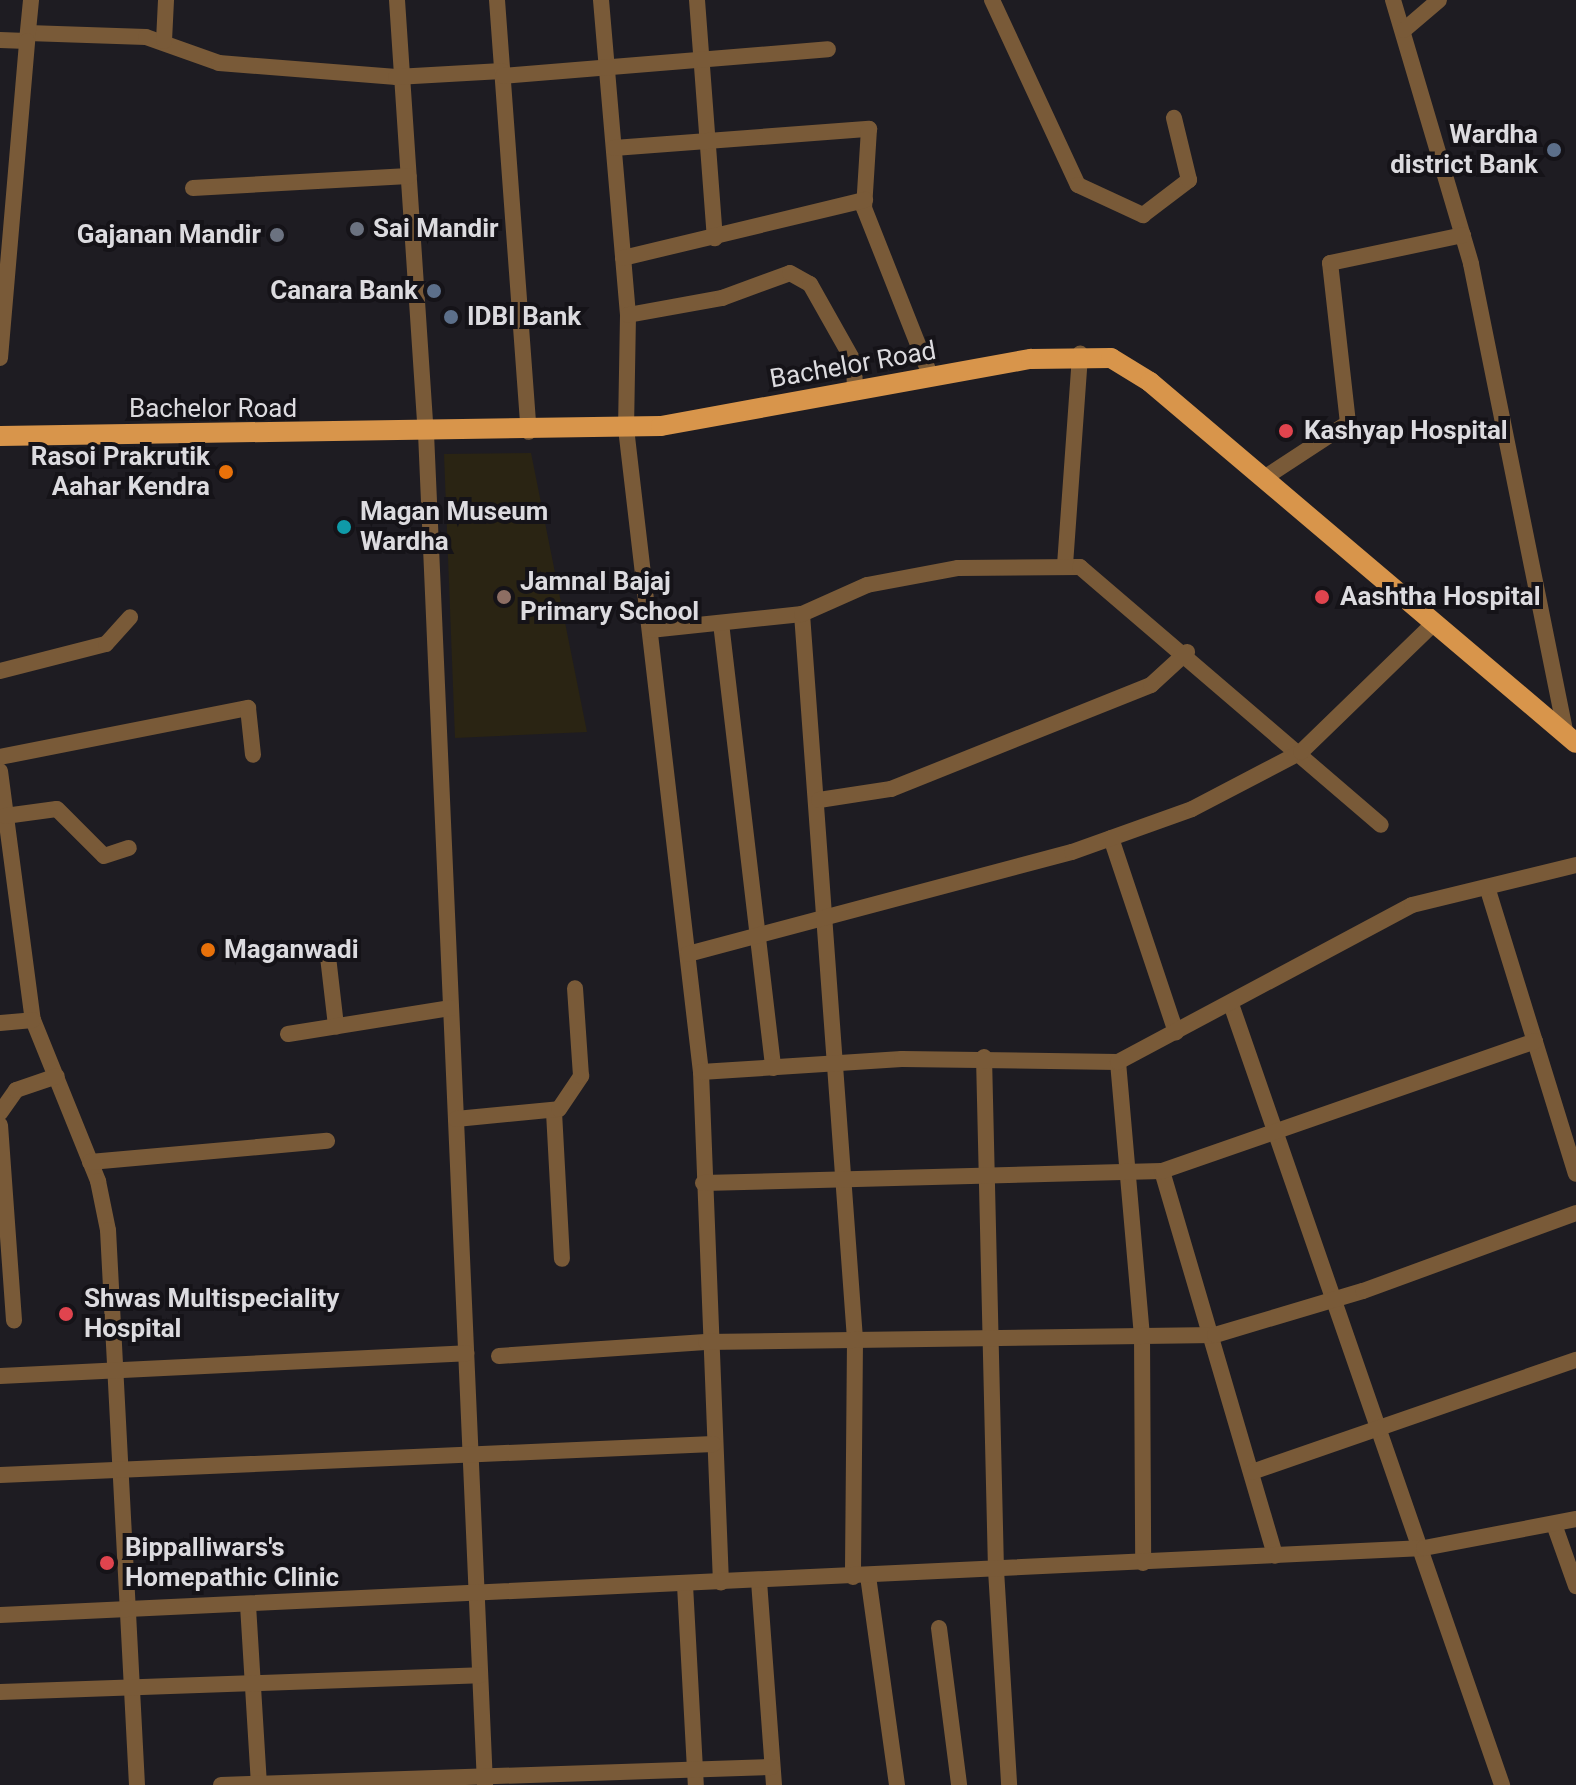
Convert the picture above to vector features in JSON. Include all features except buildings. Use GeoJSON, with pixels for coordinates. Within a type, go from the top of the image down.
{"type":"FeatureCollection","features":[{"type":"Feature","properties":{"kind":"main road","name":"Bachelor Road"},"geometry":{"type":"LineString","coordinates":[[0,436],[529,432],[626,428],[1080,354],[1111,358],[1150,382],[1571,739]]}},
{"type":"Feature","properties":{"kind":"street"},"geometry":{"type":"LineString","coordinates":[[0,358],[31,0]]}},
{"type":"Feature","properties":{"kind":"street"},"geometry":{"type":"LineString","coordinates":[[164,41],[166,0]]}},
{"type":"Feature","properties":{"kind":"street"},"geometry":{"type":"LineString","coordinates":[[397,0],[426,433],[484,1779]]}},
{"type":"Feature","properties":{"kind":"street"},"geometry":{"type":"LineString","coordinates":[[497,0],[529,432]]}},
{"type":"Feature","properties":{"kind":"street"},"geometry":{"type":"LineString","coordinates":[[601,0],[628,315],[626,428],[701,1072],[706,1342],[721,1583]]}},
{"type":"Feature","properties":{"kind":"street"},"geometry":{"type":"LineString","coordinates":[[697,0],[715,238]]}},
{"type":"Feature","properties":{"kind":"street"},"geometry":{"type":"LineString","coordinates":[[992,0],[1078,185],[1143,215],[1189,180],[1174,118]]}},
{"type":"Feature","properties":{"kind":"street"},"geometry":{"type":"LineString","coordinates":[[1393,0],[1463,235],[1571,739]]}},
{"type":"Feature","properties":{"kind":"street"},"geometry":{"type":"LineString","coordinates":[[1404,30],[1439,0]]}},
{"type":"Feature","properties":{"kind":"street"},"geometry":{"type":"LineString","coordinates":[[0,40],[27,37],[164,41],[211,62],[402,77],[607,70],[828,49]]}},
{"type":"Feature","properties":{"kind":"street"},"geometry":{"type":"LineString","coordinates":[[614,148],[708,138],[869,129],[865,200],[931,377]]}},
{"type":"Feature","properties":{"kind":"street"},"geometry":{"type":"LineString","coordinates":[[193,188],[409,176]]}},
{"type":"Feature","properties":{"kind":"street"},"geometry":{"type":"LineString","coordinates":[[623,258],[865,200]]}},
{"type":"Feature","properties":{"kind":"street"},"geometry":{"type":"LineString","coordinates":[[1264,478],[1348,423],[1330,263],[1463,235]]}},
{"type":"Feature","properties":{"kind":"street"},"geometry":{"type":"LineString","coordinates":[[628,315],[722,298],[790,273],[810,284],[854,362],[855,390]]}},
{"type":"Feature","properties":{"kind":"street"},"geometry":{"type":"LineString","coordinates":[[1065,565],[1080,354]]}},
{"type":"Feature","properties":{"kind":"street"},"geometry":{"type":"LineString","coordinates":[[650,630],[802,614],[867,585],[943,571],[1065,565],[1080,567],[1187,652],[1381,825]]}},
{"type":"Feature","properties":{"kind":"street"},"geometry":{"type":"LineString","coordinates":[[802,614],[840,1063],[843,1177],[855,1340],[861,1576],[897,1785]]}},
{"type":"Feature","properties":{"kind":"street"},"geometry":{"type":"LineString","coordinates":[[0,671],[106,644],[130,617]]}},
{"type":"Feature","properties":{"kind":"street"},"geometry":{"type":"LineString","coordinates":[[721,623],[761,936],[773,1068]]}},
{"type":"Feature","properties":{"kind":"street"},"geometry":{"type":"LineString","coordinates":[[688,954],[829,920],[1111,838],[1192,809],[1301,752],[1434,623]]}},
{"type":"Feature","properties":{"kind":"street"},"geometry":{"type":"LineString","coordinates":[[819,800],[891,789],[1085,712],[1151,685],[1187,652]]}},
{"type":"Feature","properties":{"kind":"street"},"geometry":{"type":"LineString","coordinates":[[0,757],[248,708],[253,755]]}},
{"type":"Feature","properties":{"kind":"street"},"geometry":{"type":"LineString","coordinates":[[0,771],[33,1020],[90,1162],[108,1230],[120,1370],[123,1610],[137,1785]]}},
{"type":"Feature","properties":{"kind":"street"},"geometry":{"type":"LineString","coordinates":[[5,816],[57,809],[104,856],[129,848]]}},
{"type":"Feature","properties":{"kind":"street"},"geometry":{"type":"LineString","coordinates":[[1111,838],[1176,1032]]}},
{"type":"Feature","properties":{"kind":"street"},"geometry":{"type":"LineString","coordinates":[[701,1072],[984,1057],[1118,1062],[1412,905],[1451,890],[1488,890],[1576,865]]}},
{"type":"Feature","properties":{"kind":"street"},"geometry":{"type":"LineString","coordinates":[[1488,890],[1576,1174]]}},
{"type":"Feature","properties":{"kind":"street"},"geometry":{"type":"LineString","coordinates":[[327,948],[336,1026]]}},
{"type":"Feature","properties":{"kind":"street"},"geometry":{"type":"LineString","coordinates":[[562,1259],[554,1112],[581,1076],[575,988]]}},
{"type":"Feature","properties":{"kind":"street"},"geometry":{"type":"LineString","coordinates":[[1231,1004],[1377,1429],[1424,1548],[1502,1785]]}},
{"type":"Feature","properties":{"kind":"street"},"geometry":{"type":"LineString","coordinates":[[288,1034],[451,1008]]}},
{"type":"Feature","properties":{"kind":"street"},"geometry":{"type":"LineString","coordinates":[[0,1023],[33,1020]]}},
{"type":"Feature","properties":{"kind":"street"},"geometry":{"type":"LineString","coordinates":[[703,1183],[991,1171],[1162,1171],[1535,1041]]}},
{"type":"Feature","properties":{"kind":"street"},"geometry":{"type":"LineString","coordinates":[[984,1057],[991,1171],[996,1570],[1009,1785]]}},
{"type":"Feature","properties":{"kind":"street"},"geometry":{"type":"LineString","coordinates":[[1118,1062],[1132,1171],[1142,1335],[1143,1563]]}},
{"type":"Feature","properties":{"kind":"street"},"geometry":{"type":"LineString","coordinates":[[0,1113],[16,1090],[57,1076]]}},
{"type":"Feature","properties":{"kind":"street"},"geometry":{"type":"LineString","coordinates":[[456,1119],[554,1112]]}},
{"type":"Feature","properties":{"kind":"street"},"geometry":{"type":"LineString","coordinates":[[0,1125],[14,1320]]}},
{"type":"Feature","properties":{"kind":"street"},"geometry":{"type":"LineString","coordinates":[[90,1162],[327,1141]]}},
{"type":"Feature","properties":{"kind":"street"},"geometry":{"type":"LineString","coordinates":[[1162,1171],[1215,1335],[1275,1556]]}},
{"type":"Feature","properties":{"kind":"street"},"geometry":{"type":"LineString","coordinates":[[499,1356],[706,1342],[1215,1335],[1333,1301],[1576,1213]]}},
{"type":"Feature","properties":{"kind":"street"},"geometry":{"type":"LineString","coordinates":[[0,1376],[466,1353]]}},
{"type":"Feature","properties":{"kind":"street"},"geometry":{"type":"LineString","coordinates":[[1252,1472],[1576,1360]]}},
{"type":"Feature","properties":{"kind":"street"},"geometry":{"type":"LineString","coordinates":[[0,1475],[713,1444]]}},
{"type":"Feature","properties":{"kind":"street"},"geometry":{"type":"LineString","coordinates":[[0,1615],[1424,1548],[1555,1527],[1576,1519]]}},
{"type":"Feature","properties":{"kind":"street"},"geometry":{"type":"LineString","coordinates":[[1555,1527],[1576,1586]]}},
{"type":"Feature","properties":{"kind":"street"},"geometry":{"type":"LineString","coordinates":[[759,1581],[774,1785]]}},
{"type":"Feature","properties":{"kind":"street"},"geometry":{"type":"LineString","coordinates":[[685,1585],[696,1777]]}},
{"type":"Feature","properties":{"kind":"street"},"geometry":{"type":"LineString","coordinates":[[248,1605],[259,1783]]}},
{"type":"Feature","properties":{"kind":"street"},"geometry":{"type":"LineString","coordinates":[[939,1628],[959,1785]]}},
{"type":"Feature","properties":{"kind":"street"},"geometry":{"type":"LineString","coordinates":[[0,1692],[480,1675]]}},
{"type":"Feature","properties":{"kind":"street"},"geometry":{"type":"LineString","coordinates":[[221,1785],[696,1777],[772,1767]]}},
{"type":"Feature","properties":{"kind":"shaded area","name":"Jamnal Bajaj Primary School"},"geometry":{"type":"Polygon","coordinates":[[[531,453],[587,732],[455,738],[444,454],[531,453]]]}},
{"type":"Feature","properties":{"kind":"place","name":"Wardha district Bank"},"geometry":{"type":"Point","coordinates":[1554,150]}},
{"type":"Feature","properties":{"kind":"place","name":"Sai Mandir"},"geometry":{"type":"Point","coordinates":[357,229]}},
{"type":"Feature","properties":{"kind":"place","name":"Gajanan Mandir"},"geometry":{"type":"Point","coordinates":[277,235]}},
{"type":"Feature","properties":{"kind":"place","name":"Canara Bank"},"geometry":{"type":"Point","coordinates":[434,291]}},
{"type":"Feature","properties":{"kind":"place","name":"IDBI Bank"},"geometry":{"type":"Point","coordinates":[451,317]}},
{"type":"Feature","properties":{"kind":"place","name":"Kashyap Hospital"},"geometry":{"type":"Point","coordinates":[1286,431]}},
{"type":"Feature","properties":{"kind":"place","name":"Rasoi Prakrutik Aahar Kendra"},"geometry":{"type":"Point","coordinates":[226,472]}},
{"type":"Feature","properties":{"kind":"place","name":"Magan Museum Wardha"},"geometry":{"type":"Point","coordinates":[344,527]}},
{"type":"Feature","properties":{"kind":"place","name":"Jamnal Bajaj Primary School"},"geometry":{"type":"Point","coordinates":[504,597]}},
{"type":"Feature","properties":{"kind":"place","name":"Aashtha Hospital"},"geometry":{"type":"Point","coordinates":[1322,597]}},
{"type":"Feature","properties":{"kind":"place","name":"Maganwadi"},"geometry":{"type":"Point","coordinates":[208,950]}},
{"type":"Feature","properties":{"kind":"place","name":"Shwas Multispeciality Hospital"},"geometry":{"type":"Point","coordinates":[66,1314]}},
{"type":"Feature","properties":{"kind":"place","name":"Bippalliwars's Homepathic Clinic"},"geometry":{"type":"Point","coordinates":[107,1563]}}]}
